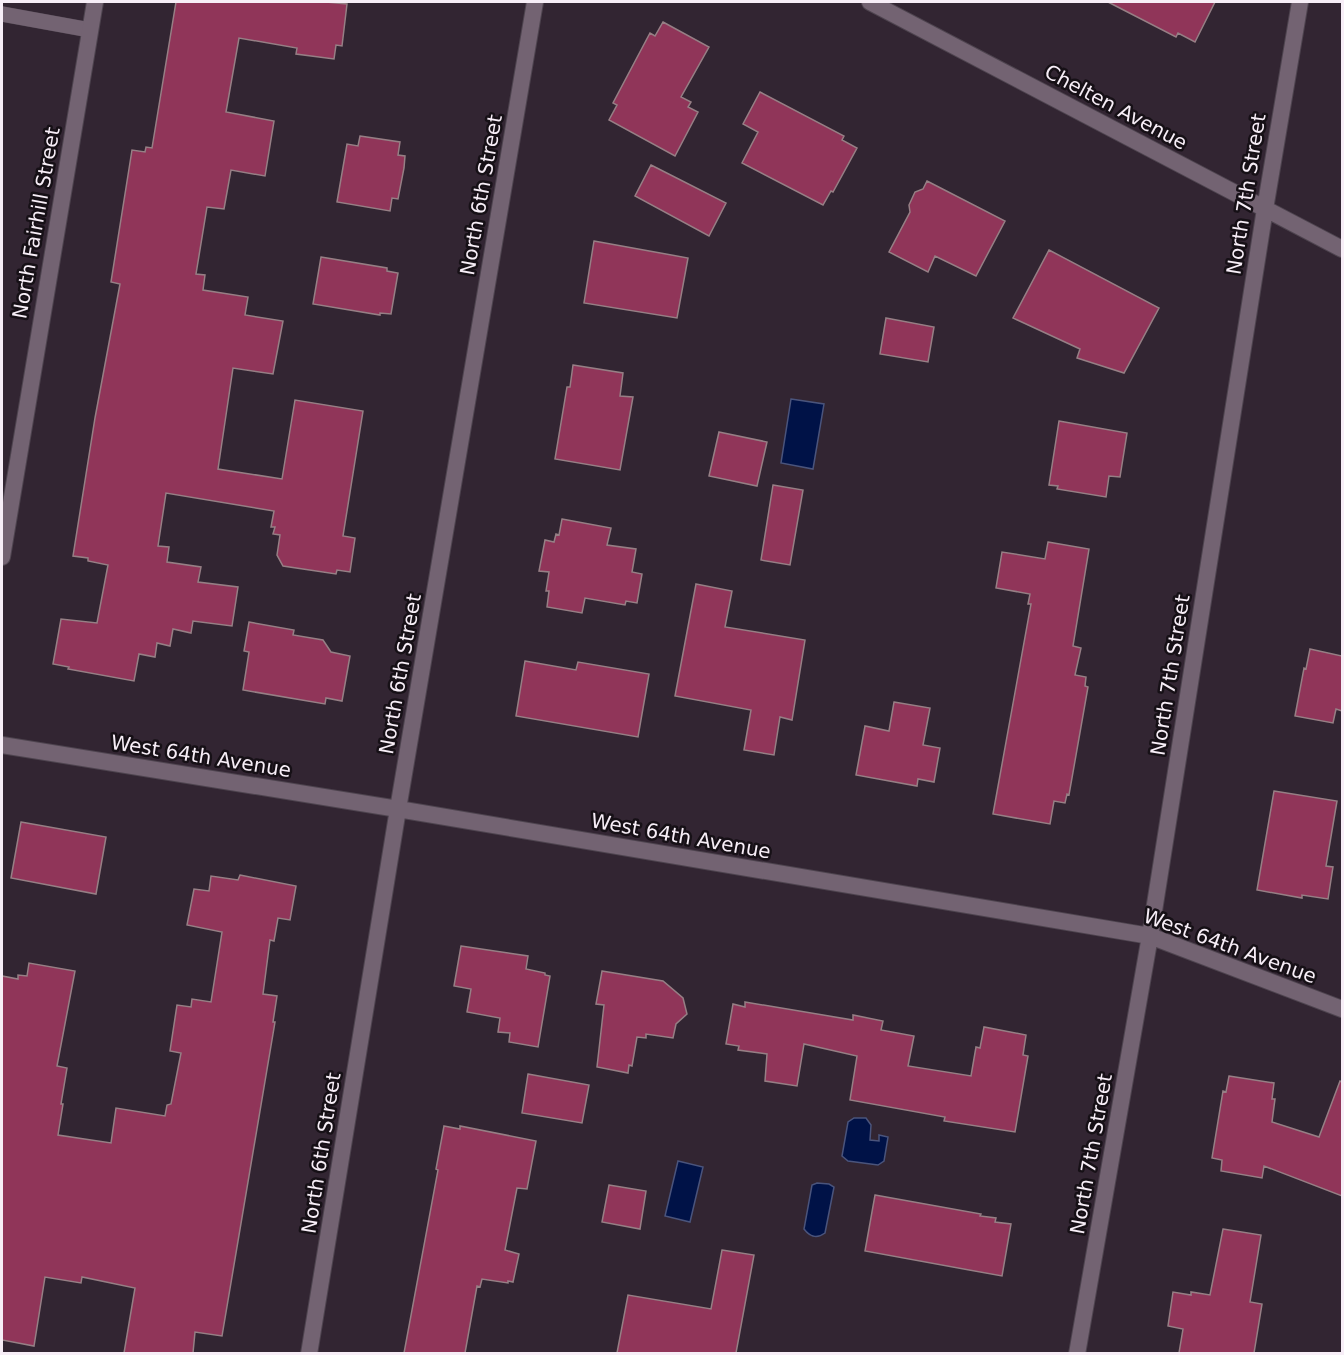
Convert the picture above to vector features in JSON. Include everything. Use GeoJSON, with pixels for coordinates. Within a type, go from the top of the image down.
{"type":"FeatureCollection","features":[{"type":"Feature","properties":{"kind":"street","name":"North Fairhill Street"},"geometry":{"type":"LineString","coordinates":[[2,557],[94,2]]}},
{"type":"Feature","properties":{"kind":"street","name":"North 6th Street"},"geometry":{"type":"LineString","coordinates":[[309,1353],[398,809],[535,2]]}},
{"type":"Feature","properties":{"kind":"street","name":"Chelten Avenue"},"geometry":{"type":"LineString","coordinates":[[870,2],[1342,249]]}},
{"type":"Feature","properties":{"kind":"street","name":"North 7th Street"},"geometry":{"type":"LineString","coordinates":[[1077,1353],[1150,936],[1300,2]]}},
{"type":"Feature","properties":{"kind":"street","name":"West 64th Avenue"},"geometry":{"type":"LineString","coordinates":[[2,745],[398,809],[1150,936],[1342,1009]]}},
{"type":"Feature","properties":{"kind":"lane"},"geometry":{"type":"LineString","coordinates":[[2,14],[90,30]]}},
{"type":"Feature","properties":{"kind":"shaded area"},"geometry":{"type":"Polygon","coordinates":[[[791,399],[824,404],[813,469],[781,463],[791,399]]]}},
{"type":"Feature","properties":{"kind":"shaded area"},"geometry":{"type":"Polygon","coordinates":[[[854,1118],[866,1118],[871,1125],[870,1140],[879,1141],[879,1135],[888,1137],[884,1161],[878,1165],[848,1161],[842,1156],[848,1122],[854,1118]]]}},
{"type":"Feature","properties":{"kind":"shaded area"},"geometry":{"type":"Polygon","coordinates":[[[678,1161],[703,1167],[690,1222],[665,1216],[678,1161]]]}},
{"type":"Feature","properties":{"kind":"shaded area"},"geometry":{"type":"Polygon","coordinates":[[[817,1183],[834,1187],[825,1233],[816,1236],[804,1229],[812,1185],[817,1183]]]}},
{"type":"Feature","properties":{"kind":"building"},"geometry":{"type":"Polygon","coordinates":[[[176,2],[347,4],[342,46],[336,45],[334,59],[296,54],[297,48],[239,38],[226,112],[274,121],[265,176],[231,170],[224,209],[207,207],[196,274],[205,275],[203,290],[248,297],[245,315],[283,321],[273,374],[233,368],[218,469],[282,479],[295,400],[363,411],[343,536],[355,538],[350,572],[337,570],[336,574],[283,566],[277,555],[280,535],[273,534],[275,527],[271,527],[274,511],[166,493],[158,546],[169,547],[167,562],[201,567],[198,582],[238,587],[232,626],[193,621],[191,633],[173,629],[170,646],[157,643],[155,657],[139,654],[134,681],[68,669],[69,667],[53,664],[61,619],[97,623],[108,565],[73,556],[95,418],[120,284],[111,282],[132,150],[145,152],[146,147],[152,148],[176,2]]]}},
{"type":"Feature","properties":{"kind":"building"},"geometry":{"type":"Polygon","coordinates":[[[1108,2],[1215,2],[1195,42],[1178,33],[1176,37],[1108,2]]]}},
{"type":"Feature","properties":{"kind":"building"},"geometry":{"type":"Polygon","coordinates":[[[663,22],[709,47],[681,97],[691,102],[688,107],[698,112],[675,156],[609,120],[617,105],[613,103],[650,33],[655,36],[663,22]]]}},
{"type":"Feature","properties":{"kind":"building"},"geometry":{"type":"Polygon","coordinates":[[[760,92],[844,136],[842,140],[857,148],[833,192],[831,191],[823,205],[742,163],[758,132],[743,124],[760,92]]]}},
{"type":"Feature","properties":{"kind":"building"},"geometry":{"type":"Polygon","coordinates":[[[360,136],[400,142],[398,155],[405,156],[404,168],[398,199],[392,198],[390,211],[337,202],[347,144],[358,146],[360,136]]]}},
{"type":"Feature","properties":{"kind":"building"},"geometry":{"type":"Polygon","coordinates":[[[651,165],[726,203],[709,236],[635,196],[651,165]]]}},
{"type":"Feature","properties":{"kind":"building"},"geometry":{"type":"Polygon","coordinates":[[[927,181],[1005,221],[976,276],[935,256],[928,272],[889,252],[910,212],[909,205],[915,192],[923,189],[927,181]]]}},
{"type":"Feature","properties":{"kind":"building"},"geometry":{"type":"Polygon","coordinates":[[[594,241],[688,258],[677,318],[584,303],[594,241]]]}},
{"type":"Feature","properties":{"kind":"building"},"geometry":{"type":"Polygon","coordinates":[[[1049,250],[1159,308],[1124,373],[1077,358],[1080,349],[1013,318],[1049,250]]]}},
{"type":"Feature","properties":{"kind":"building"},"geometry":{"type":"Polygon","coordinates":[[[321,257],[387,268],[387,271],[398,273],[391,314],[380,313],[380,315],[313,304],[321,257]]]}},
{"type":"Feature","properties":{"kind":"building"},"geometry":{"type":"Polygon","coordinates":[[[886,318],[934,327],[928,362],[880,354],[886,318]]]}},
{"type":"Feature","properties":{"kind":"building"},"geometry":{"type":"Polygon","coordinates":[[[573,365],[623,373],[620,396],[633,397],[620,470],[555,459],[573,365]]]}},
{"type":"Feature","properties":{"kind":"building"},"geometry":{"type":"Polygon","coordinates":[[[1059,421],[1127,433],[1120,477],[1109,476],[1106,497],[1057,489],[1058,486],[1049,485],[1059,421]]]}},
{"type":"Feature","properties":{"kind":"building"},"geometry":{"type":"Polygon","coordinates":[[[719,432],[767,442],[757,486],[709,476],[719,432]]]}},
{"type":"Feature","properties":{"kind":"building"},"geometry":{"type":"Polygon","coordinates":[[[773,485],[803,490],[790,565],[761,560],[773,485]]]}},
{"type":"Feature","properties":{"kind":"building"},"geometry":{"type":"Polygon","coordinates":[[[562,519],[611,528],[607,545],[636,549],[632,572],[642,574],[637,603],[626,601],[625,605],[585,598],[582,613],[547,607],[549,591],[546,591],[549,572],[539,571],[545,540],[554,542],[556,534],[559,535],[562,519]]]}},
{"type":"Feature","properties":{"kind":"building"},"geometry":{"type":"Polygon","coordinates":[[[1048,542],[1089,549],[1073,646],[1081,648],[1075,675],[1086,677],[1085,686],[1088,687],[1069,795],[1067,794],[1065,803],[1054,801],[1050,824],[993,814],[1031,604],[1028,604],[1030,594],[996,588],[1002,552],[1045,559],[1048,542]]]}},
{"type":"Feature","properties":{"kind":"building"},"geometry":{"type":"Polygon","coordinates":[[[696,584],[732,591],[725,627],[805,640],[792,720],[780,717],[774,755],[744,750],[751,710],[675,696],[696,584]]]}},
{"type":"Feature","properties":{"kind":"building"},"geometry":{"type":"Polygon","coordinates":[[[249,622],[294,630],[293,635],[323,640],[331,652],[350,656],[342,701],[326,698],[325,704],[243,690],[249,652],[244,651],[249,622]]]}},
{"type":"Feature","properties":{"kind":"building"},"geometry":{"type":"Polygon","coordinates":[[[1310,649],[1342,656],[1342,711],[1336,709],[1333,723],[1295,716],[1310,649]]]}},
{"type":"Feature","properties":{"kind":"building"},"geometry":{"type":"Polygon","coordinates":[[[525,661],[576,670],[578,662],[649,674],[638,737],[516,716],[525,661]]]}},
{"type":"Feature","properties":{"kind":"building"},"geometry":{"type":"Polygon","coordinates":[[[894,702],[930,708],[923,745],[940,748],[934,782],[918,779],[917,786],[856,775],[865,726],[889,731],[894,702]]]}},
{"type":"Feature","properties":{"kind":"building"},"geometry":{"type":"Polygon","coordinates":[[[1274,791],[1337,801],[1326,866],[1333,867],[1328,899],[1302,895],[1302,898],[1257,890],[1274,791]]]}},
{"type":"Feature","properties":{"kind":"building"},"geometry":{"type":"Polygon","coordinates":[[[21,822],[106,837],[96,894],[11,878],[21,822]]]}},
{"type":"Feature","properties":{"kind":"building"},"geometry":{"type":"Polygon","coordinates":[[[240,875],[296,886],[290,920],[278,918],[274,941],[270,940],[263,994],[277,996],[273,1022],[275,1022],[222,1336],[195,1332],[193,1353],[124,1353],[135,1288],[82,1277],[81,1283],[45,1277],[34,1346],[2,1340],[2,976],[18,979],[18,975],[27,976],[29,963],[75,971],[57,1066],[67,1068],[58,1135],[111,1143],[116,1108],[165,1116],[167,1105],[171,1104],[181,1053],[170,1051],[177,1005],[191,1007],[192,999],[211,1002],[222,932],[187,925],[194,889],[209,891],[211,876],[238,880],[240,875]]]}},
{"type":"Feature","properties":{"kind":"building"},"geometry":{"type":"Polygon","coordinates":[[[461,946],[528,956],[526,969],[550,976],[538,1047],[509,1042],[510,1033],[498,1032],[500,1018],[467,1012],[471,989],[454,986],[461,946]]]}},
{"type":"Feature","properties":{"kind":"building"},"geometry":{"type":"Polygon","coordinates":[[[602,971],[663,981],[683,998],[687,1014],[676,1024],[673,1038],[646,1034],[646,1038],[637,1037],[632,1066],[629,1065],[628,1073],[597,1067],[604,1005],[596,1004],[602,971]]]}},
{"type":"Feature","properties":{"kind":"building"},"geometry":{"type":"Polygon","coordinates":[[[745,1002],[853,1020],[853,1015],[883,1021],[881,1030],[914,1036],[908,1066],[971,1076],[976,1047],[980,1048],[984,1027],[1026,1035],[1023,1055],[1028,1056],[1015,1132],[944,1121],[945,1117],[850,1100],[857,1056],[804,1044],[797,1086],[765,1081],[767,1054],[738,1050],[739,1046],[726,1044],[733,1004],[745,1007],[745,1002]]]}},
{"type":"Feature","properties":{"kind":"building"},"geometry":{"type":"Polygon","coordinates":[[[528,1074],[589,1085],[582,1123],[522,1113],[528,1074]]]}},
{"type":"Feature","properties":{"kind":"building"},"geometry":{"type":"Polygon","coordinates":[[[1229,1076],[1274,1083],[1272,1099],[1275,1099],[1272,1122],[1319,1137],[1340,1081],[1342,1082],[1342,1196],[1264,1166],[1262,1178],[1221,1171],[1222,1160],[1212,1158],[1223,1091],[1226,1092],[1229,1076]]]}},
{"type":"Feature","properties":{"kind":"building"},"geometry":{"type":"Polygon","coordinates":[[[444,1126],[460,1129],[460,1126],[536,1141],[527,1189],[517,1188],[505,1250],[519,1254],[513,1282],[482,1279],[480,1287],[477,1286],[465,1353],[404,1353],[438,1170],[436,1169],[444,1126]]]}},
{"type":"Feature","properties":{"kind":"building"},"geometry":{"type":"Polygon","coordinates":[[[609,1185],[646,1191],[640,1229],[602,1222],[609,1185]]]}},
{"type":"Feature","properties":{"kind":"building"},"geometry":{"type":"Polygon","coordinates":[[[875,1195],[981,1214],[980,1216],[996,1218],[995,1222],[1011,1224],[1002,1276],[865,1251],[875,1195]]]}},
{"type":"Feature","properties":{"kind":"building"},"geometry":{"type":"Polygon","coordinates":[[[1223,1229],[1261,1235],[1250,1302],[1262,1304],[1254,1353],[1179,1353],[1183,1329],[1168,1326],[1173,1292],[1210,1295],[1223,1229]]]}},
{"type":"Feature","properties":{"kind":"building"},"geometry":{"type":"Polygon","coordinates":[[[722,1250],[754,1255],[736,1353],[617,1353],[628,1295],[711,1309],[722,1250]]]}}]}
